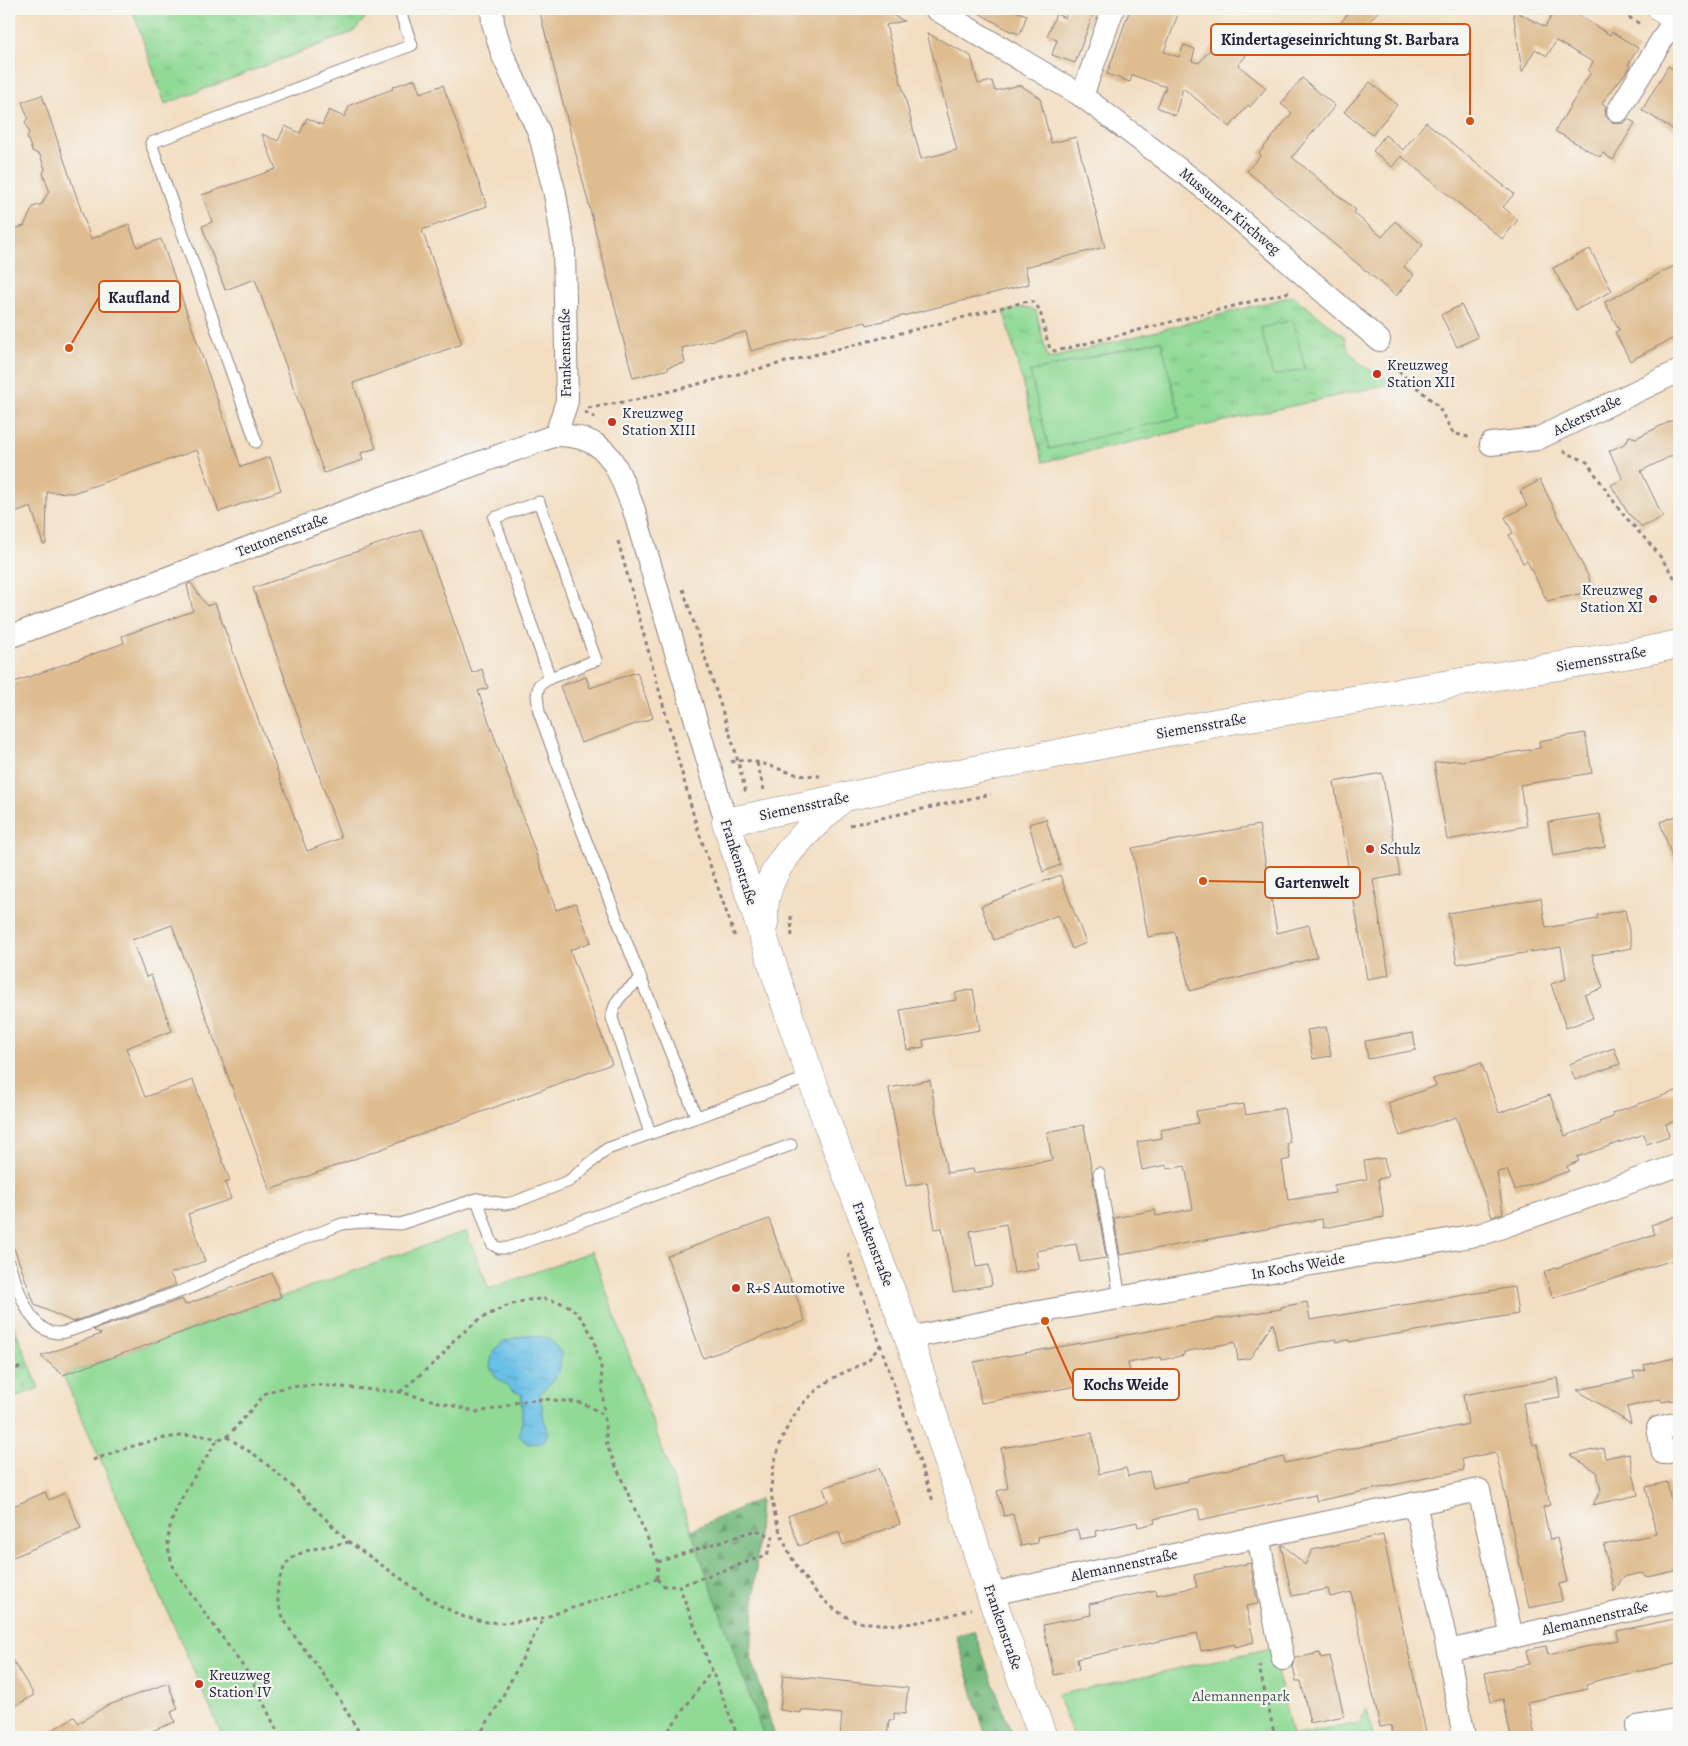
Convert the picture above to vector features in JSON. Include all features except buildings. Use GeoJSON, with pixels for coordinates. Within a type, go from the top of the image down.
{"type":"FeatureCollection","features":[{"type":"Feature","properties":{"kind":"street","name":"Frankenstraße"},"geometry":{"type":"LineString","coordinates":[[492,9],[493,24],[504,56],[539,132],[555,194],[564,249],[567,401],[556,435],[577,436],[604,449],[615,464],[639,525],[726,822],[763,935],[811,1076],[909,1338],[992,1598],[1043,1737]]}},
{"type":"Feature","properties":{"kind":"street","name":"Mussumer Kirchweg"},"geometry":{"type":"LineString","coordinates":[[936,9],[1082,96],[1200,184],[1379,340]]}},
{"type":"Feature","properties":{"kind":"street"},"geometry":{"type":"LineString","coordinates":[[1082,96],[1113,9]]}},
{"type":"Feature","properties":{"kind":"street"},"geometry":{"type":"LineString","coordinates":[[1618,111],[1672,15]]}},
{"type":"Feature","properties":{"kind":"street","name":"Ackerstraße"},"geometry":{"type":"LineString","coordinates":[[1491,444],[1537,439],[1679,371]]}},
{"type":"Feature","properties":{"kind":"street","name":"Teutonenstraße"},"geometry":{"type":"LineString","coordinates":[[9,637],[379,498],[556,435]]}},
{"type":"Feature","properties":{"kind":"street","name":"Siemensstraße"},"geometry":{"type":"LineString","coordinates":[[726,822],[992,766],[1220,722],[1631,654],[1679,644]]}},
{"type":"Feature","properties":{"kind":"street"},"geometry":{"type":"LineString","coordinates":[[763,935],[766,897],[770,884],[786,855],[843,797]]}},
{"type":"Feature","properties":{"kind":"street","name":"In Kochs Weide"},"geometry":{"type":"LineString","coordinates":[[909,1338],[1016,1316],[1482,1234],[1679,1165]]}},
{"type":"Feature","properties":{"kind":"street"},"geometry":{"type":"LineString","coordinates":[[1679,1424],[1658,1428],[1663,1453],[1679,1450]]}},
{"type":"Feature","properties":{"kind":"street","name":"Alemannenstraße"},"geometry":{"type":"LineString","coordinates":[[992,1598],[1258,1537],[1478,1490],[1512,1637]]}},
{"type":"Feature","properties":{"kind":"street"},"geometry":{"type":"LineString","coordinates":[[1415,1503],[1448,1651],[1464,1737]]}},
{"type":"Feature","properties":{"kind":"street"},"geometry":{"type":"LineString","coordinates":[[1258,1537],[1282,1655]]}},
{"type":"Feature","properties":{"kind":"street","name":"Alemannenstraße"},"geometry":{"type":"LineString","coordinates":[[1448,1651],[1679,1600]]}},
{"type":"Feature","properties":{"kind":"street"},"geometry":{"type":"LineString","coordinates":[[1636,1728],[1679,1719]]}},
{"type":"Feature","properties":{"kind":"lane"},"geometry":{"type":"LineString","coordinates":[[256,442],[151,143],[412,46],[399,9]]}},
{"type":"Feature","properties":{"kind":"lane"},"geometry":{"type":"LineString","coordinates":[[550,678],[494,518],[539,502],[596,660],[550,678],[539,685],[537,695],[539,712],[578,821],[696,1116]]}},
{"type":"Feature","properties":{"kind":"lane"},"geometry":{"type":"LineString","coordinates":[[641,979],[616,1000],[612,1018],[650,1133]]}},
{"type":"Feature","properties":{"kind":"lane"},"geometry":{"type":"LineString","coordinates":[[9,1264],[34,1321],[45,1329],[56,1333],[70,1332],[190,1288],[252,1259],[342,1224],[362,1222],[400,1224],[477,1199],[506,1204],[515,1202],[569,1181],[607,1149],[811,1076]]}},
{"type":"Feature","properties":{"kind":"lane"},"geometry":{"type":"LineString","coordinates":[[477,1199],[492,1244],[499,1248],[508,1248],[790,1145]]}},
{"type":"Feature","properties":{"kind":"lane"},"geometry":{"type":"LineString","coordinates":[[1099,1173],[1120,1298]]}},
{"type":"Feature","properties":{"kind":"path"},"geometry":{"type":"LineString","coordinates":[[580,409],[635,400],[1028,301],[1034,302],[1038,307],[1048,344],[1051,350],[1056,351],[1316,284]]}},
{"type":"Feature","properties":{"kind":"path"},"geometry":{"type":"LineString","coordinates":[[1379,340],[1394,368],[1438,406],[1453,432],[1491,444]]}},
{"type":"Feature","properties":{"kind":"path"},"geometry":{"type":"LineString","coordinates":[[1537,439],[1587,462],[1621,512],[1657,552],[1679,584]]}},
{"type":"Feature","properties":{"kind":"path"},"geometry":{"type":"LineString","coordinates":[[848,825],[992,794]]}},
{"type":"Feature","properties":{"kind":"path"},"geometry":{"type":"LineString","coordinates":[[791,912],[792,940]]}},
{"type":"Feature","properties":{"kind":"path"},"geometry":{"type":"LineString","coordinates":[[400,1392],[442,1356],[454,1340],[480,1319],[504,1306],[526,1300],[544,1299],[559,1302],[571,1307],[583,1320],[593,1337],[601,1367],[607,1446],[658,1562],[657,1579],[664,1586],[679,1586],[767,1555],[773,1537]]}},
{"type":"Feature","properties":{"kind":"path"},"geometry":{"type":"LineString","coordinates":[[909,1338],[880,1344],[869,1359],[836,1376],[818,1388],[802,1404],[787,1428],[776,1455],[772,1498],[781,1535],[809,1584],[830,1606],[854,1621],[891,1626],[924,1623],[992,1598]]}},
{"type":"Feature","properties":{"kind":"path"},"geometry":{"type":"LineString","coordinates":[[9,1372],[20,1367]]}},
{"type":"Feature","properties":{"kind":"path"},"geometry":{"type":"LineString","coordinates":[[227,1438],[267,1392],[287,1387],[317,1385],[400,1392],[477,1412],[500,1408],[518,1402],[544,1399],[583,1403],[604,1415]]}},
{"type":"Feature","properties":{"kind":"path"},"geometry":{"type":"LineString","coordinates":[[93,1460],[174,1437],[198,1435],[218,1439],[227,1438],[265,1463],[292,1486],[350,1542],[437,1604],[464,1617],[487,1622],[505,1623],[543,1618],[657,1579]]}},
{"type":"Feature","properties":{"kind":"path"},"geometry":{"type":"LineString","coordinates":[[218,1439],[189,1486],[174,1517],[168,1540],[169,1555],[175,1571],[252,1679],[280,1737]]}},
{"type":"Feature","properties":{"kind":"path"},"geometry":{"type":"LineString","coordinates":[[658,1562],[756,1530],[773,1537],[781,1535]]}},
{"type":"Feature","properties":{"kind":"path"},"geometry":{"type":"LineString","coordinates":[[350,1542],[308,1551],[295,1556],[286,1563],[278,1581],[278,1602],[284,1618],[324,1674],[362,1737]]}},
{"type":"Feature","properties":{"kind":"path"},"geometry":{"type":"LineString","coordinates":[[679,1586],[738,1737]]}},
{"type":"Feature","properties":{"kind":"path"},"geometry":{"type":"LineString","coordinates":[[478,1737],[497,1707],[543,1618]]}},
{"type":"Feature","properties":{"kind":"path"},"geometry":{"type":"LineString","coordinates":[[1275,1737],[1259,1667],[1282,1655]]}},
{"type":"Feature","properties":{"kind":"path"},"geometry":{"type":"LineString","coordinates":[[664,1737],[712,1670]]}},
{"type":"Feature","properties":{"kind":"green space"},"geometry":{"type":"Polygon","coordinates":[[[132,9],[369,9],[370,12],[353,32],[165,104],[132,9]]]}},
{"type":"Feature","properties":{"kind":"green space"},"geometry":{"type":"Polygon","coordinates":[[[1293,296],[1345,337],[1351,353],[1356,359],[1394,383],[1043,462],[1004,312],[1025,307],[1036,311],[1048,359],[1293,296]]]}},
{"type":"Feature","properties":{"kind":"green space"},"geometry":{"type":"Polygon","coordinates":[[[1293,320],[1305,369],[1273,376],[1261,328],[1293,320]]]}},
{"type":"Feature","properties":{"kind":"green space"},"geometry":{"type":"Polygon","coordinates":[[[1161,340],[1180,417],[1049,449],[1030,372],[1161,340]]]}},
{"type":"Feature","properties":{"kind":"green space"},"geometry":{"type":"Polygon","coordinates":[[[466,1231],[489,1289],[592,1251],[764,1737],[223,1737],[63,1375],[466,1231]]]}},
{"type":"Feature","properties":{"kind":"green space"},"geometry":{"type":"Polygon","coordinates":[[[9,1314],[39,1388],[9,1400],[9,1314]]]}},
{"type":"Feature","properties":{"kind":"green space"},"geometry":{"type":"Polygon","coordinates":[[[760,1499],[751,1656],[775,1737],[764,1737],[691,1530],[760,1499]]]}},
{"type":"Feature","properties":{"kind":"green space"},"geometry":{"type":"Polygon","coordinates":[[[974,1631],[1013,1737],[986,1737],[956,1635],[974,1631]]]}},
{"type":"Feature","properties":{"kind":"green space","name":"Alemannenpark"},"geometry":{"type":"Polygon","coordinates":[[[1272,1648],[1292,1736],[1359,1723],[1367,1709],[1373,1737],[1074,1737],[1057,1695],[1272,1648]]]}},
{"type":"Feature","properties":{"kind":"water"},"geometry":{"type":"Polygon","coordinates":[[[526,1335],[548,1338],[561,1352],[559,1371],[550,1384],[540,1393],[544,1420],[549,1432],[542,1443],[527,1444],[519,1435],[522,1420],[522,1395],[512,1390],[496,1377],[490,1367],[493,1351],[504,1341],[526,1335]]]}},
{"type":"Feature","properties":{"kind":"place","name":"Kindertageseinrichtung St. Barbara"},"geometry":{"type":"Point","coordinates":[1470,121]}},
{"type":"Feature","properties":{"kind":"place","name":"Kaufland"},"geometry":{"type":"Point","coordinates":[69,348]}},
{"type":"Feature","properties":{"kind":"place","name":"Kreuzweg Station XII"},"geometry":{"type":"Point","coordinates":[1377,374]}},
{"type":"Feature","properties":{"kind":"place","name":"Kreuzweg Station XIII"},"geometry":{"type":"Point","coordinates":[612,422]}},
{"type":"Feature","properties":{"kind":"place","name":"Kreuzweg Station XI"},"geometry":{"type":"Point","coordinates":[1653,599]}},
{"type":"Feature","properties":{"kind":"place","name":"Schulz"},"geometry":{"type":"Point","coordinates":[1370,849]}},
{"type":"Feature","properties":{"kind":"place","name":"Gartenwelt"},"geometry":{"type":"Point","coordinates":[1203,881]}},
{"type":"Feature","properties":{"kind":"place","name":"R+S Automotive"},"geometry":{"type":"Point","coordinates":[736,1288]}},
{"type":"Feature","properties":{"kind":"place","name":"Kochs Weide"},"geometry":{"type":"Point","coordinates":[1045,1321]}},
{"type":"Feature","properties":{"kind":"place","name":"Kreuzweg Station IV"},"geometry":{"type":"Point","coordinates":[199,1684]}}]}
